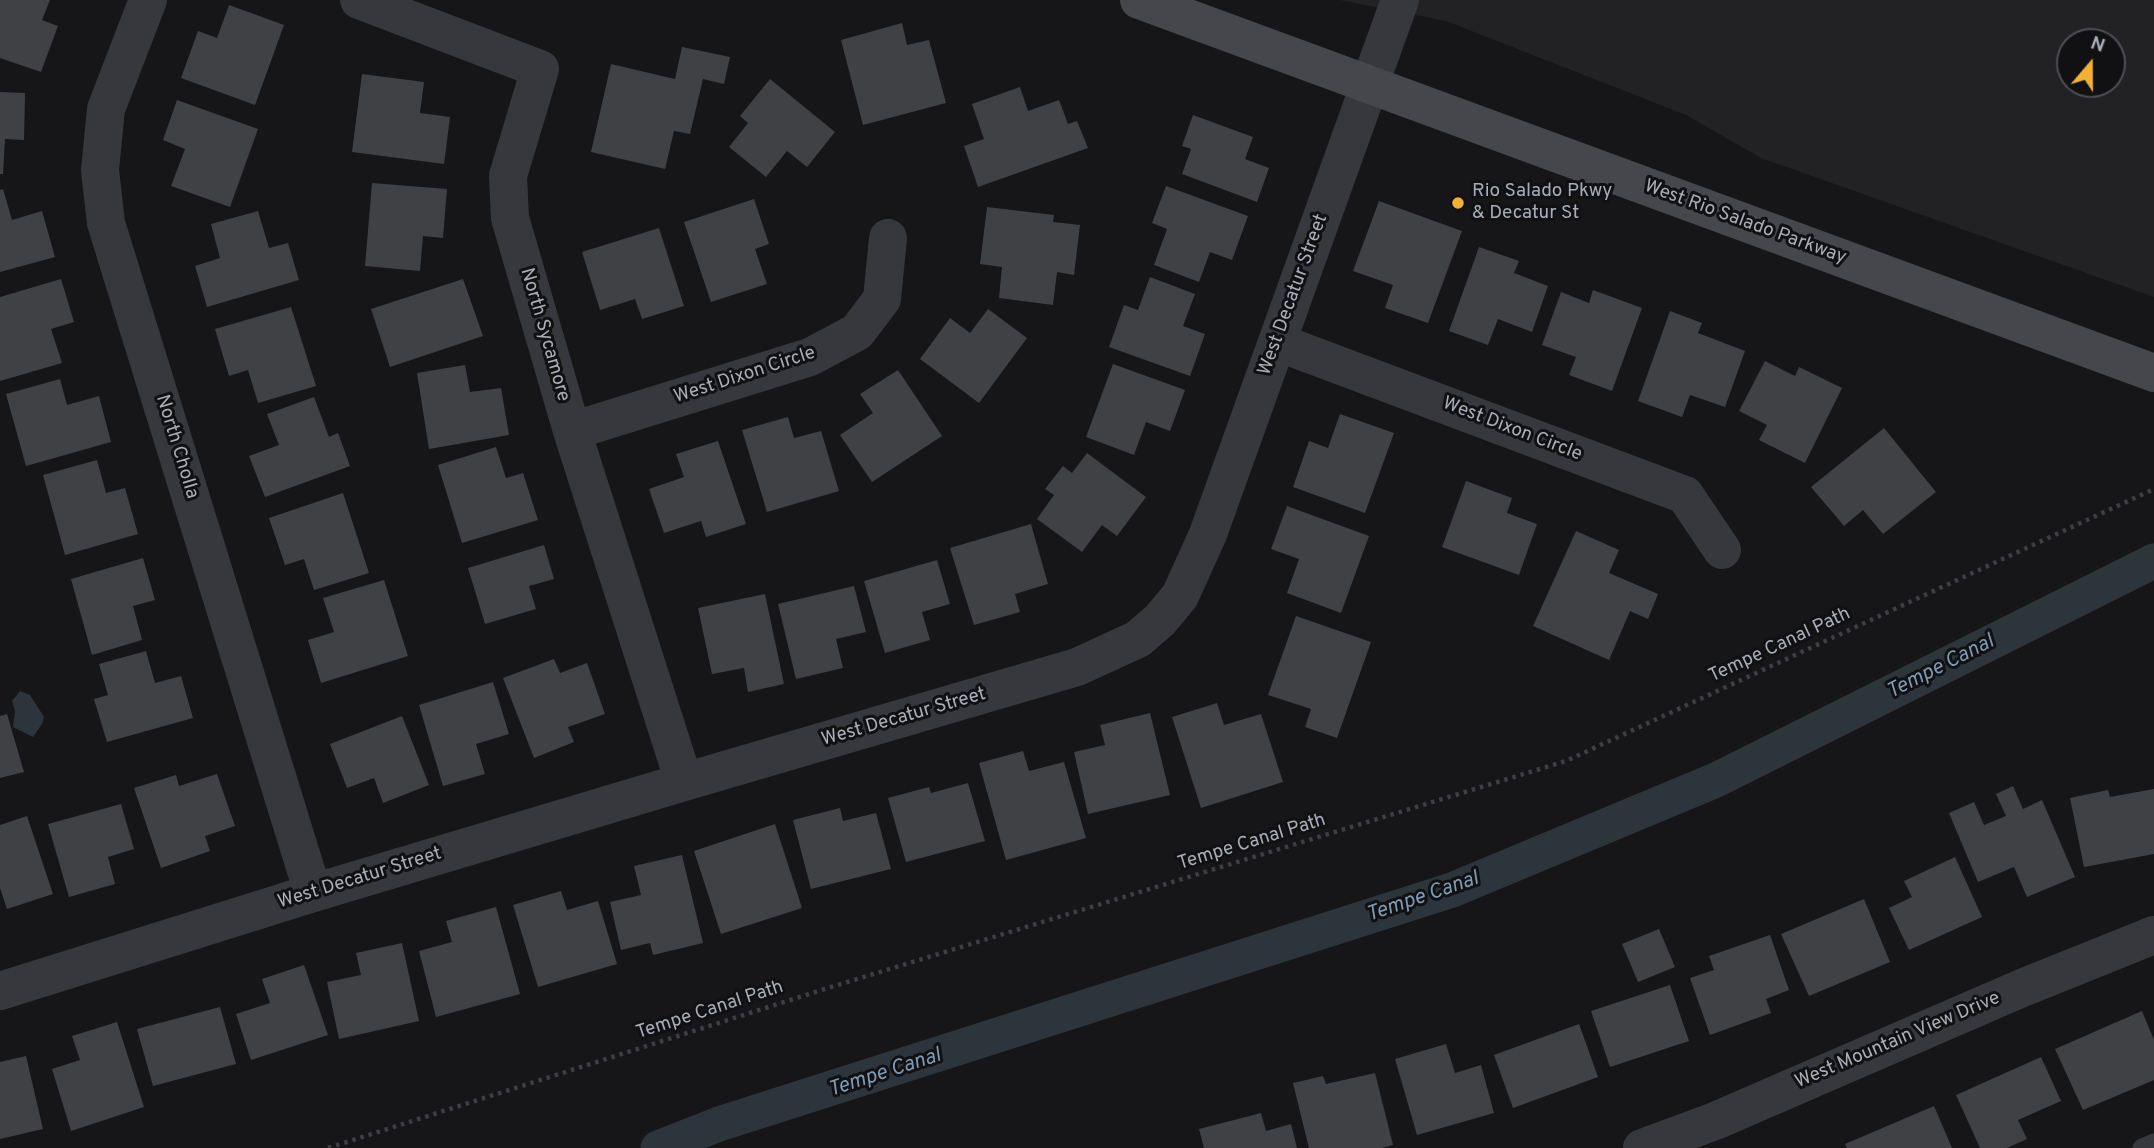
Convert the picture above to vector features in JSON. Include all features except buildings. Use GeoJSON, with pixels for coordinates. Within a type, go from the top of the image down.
{"type":"FeatureCollection","features":[{"type":"Feature","properties":{"kind":"main road","name":"West Rio Salado Parkway"},"geometry":{"type":"LineString","coordinates":[[1139,0],[2154,373]]}},
{"type":"Feature","properties":{"kind":"street","name":"North Cholla"},"geometry":{"type":"LineString","coordinates":[[148,0],[106,109],[100,170],[106,223],[313,893]]}},
{"type":"Feature","properties":{"kind":"street","name":"North Sycamore"},"geometry":{"type":"LineString","coordinates":[[359,0],[540,69],[508,176],[510,218],[572,431],[684,782]]}},
{"type":"Feature","properties":{"kind":"street","name":"West Decatur Street"},"geometry":{"type":"LineString","coordinates":[[0,991],[313,893],[1077,667],[1138,639],[1160,620],[1181,596],[1208,534],[1400,0]]}},
{"type":"Feature","properties":{"kind":"street","name":"West Dixon Circle"},"geometry":{"type":"LineString","coordinates":[[572,431],[810,357],[858,332],[882,299],[888,238]]}},
{"type":"Feature","properties":{"kind":"street","name":"West Dixon Circle"},"geometry":{"type":"LineString","coordinates":[[1277,342],[1685,495],[1722,550]]}},
{"type":"Feature","properties":{"kind":"street","name":"West Mountain View Drive"},"geometry":{"type":"LineString","coordinates":[[1642,1148],[1715,1121],[2022,988],[2154,935]]}},
{"type":"Feature","properties":{"kind":"lane"},"geometry":{"type":"LineString","coordinates":[[2142,1148],[2154,1143]]}},
{"type":"Feature","properties":{"kind":"path","name":"Tempe Canal Path"},"geometry":{"type":"LineString","coordinates":[[328,1148],[831,987],[1566,761],[2154,489]]}},
{"type":"Feature","properties":{"kind":"shaded area"},"geometry":{"type":"Polygon","coordinates":[[[1340,0],[2154,0],[2154,297],[1761,158],[1686,115],[1446,21],[1340,0]]]}},
{"type":"Feature","properties":{"kind":"shaded area"},"geometry":{"type":"Polygon","coordinates":[[[20,691],[30,695],[44,717],[33,737],[13,727],[15,711],[12,701],[20,691]]]}},
{"type":"Feature","properties":{"kind":"waterway","name":"Tempe Canal"},"geometry":{"type":"LineString","coordinates":[[658,1148],[719,1124],[1452,890],[1716,780],[2154,561]]}},
{"type":"Feature","properties":{"kind":"place","name":"Rio Salado Pkwy & Decatur St"},"geometry":{"type":"Point","coordinates":[1458,203]}}]}
